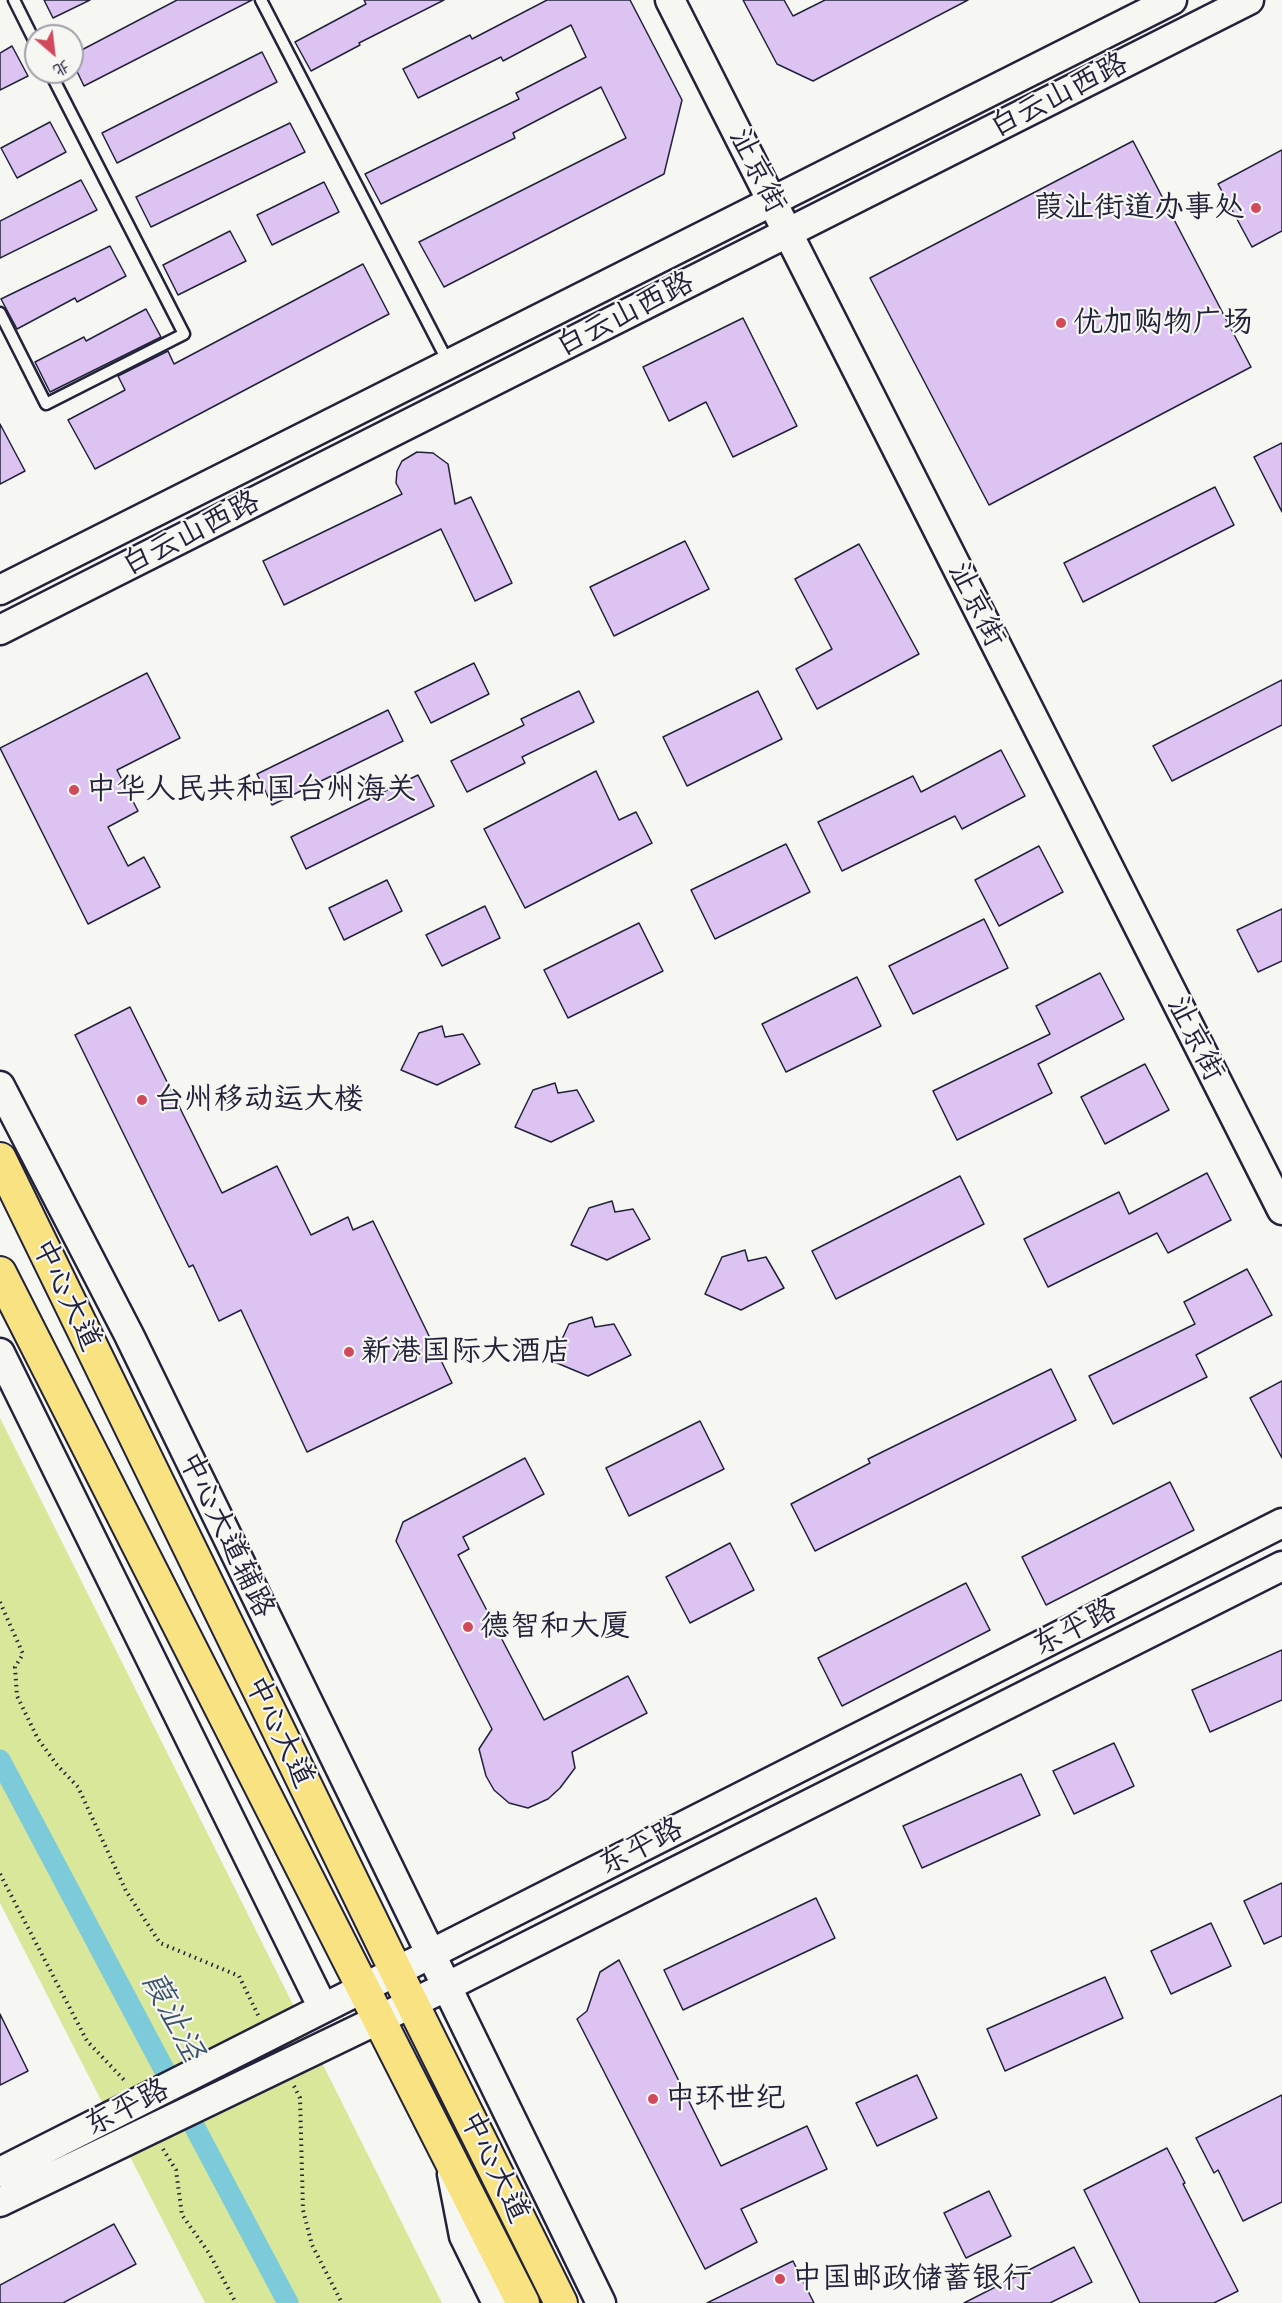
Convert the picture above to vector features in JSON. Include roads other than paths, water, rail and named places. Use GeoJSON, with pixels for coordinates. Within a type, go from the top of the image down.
{"type":"FeatureCollection","features":[{"type":"Feature","properties":{"kind":"main road","name":"沚京街"},"geometry":{"type":"LineString","coordinates":[[670,0],[1282,1210]]}},
{"type":"Feature","properties":{"kind":"main road","name":"白云山西路"},"geometry":{"type":"LineString","coordinates":[[0,590],[772,199],[1172,0]]}},
{"type":"Feature","properties":{"kind":"main road","name":"白云山西路"},"geometry":{"type":"LineString","coordinates":[[0,630],[1249,0]]}},
{"type":"Feature","properties":{"kind":"main road","name":"中心大道辅路"},"geometry":{"type":"LineString","coordinates":[[0,1086],[129,1335],[601,2303]]}},
{"type":"Feature","properties":{"kind":"main road","name":"中心大道"},"geometry":{"type":"LineString","coordinates":[[0,1159],[396,1971],[561,2303]]}},
{"type":"Feature","properties":{"kind":"main road","name":"中心大道"},"geometry":{"type":"LineString","coordinates":[[0,1273],[523,2303]]}},
{"type":"Feature","properties":{"kind":"main road"},"geometry":{"type":"LineString","coordinates":[[0,1353],[323,2008],[379,2020]]}},
{"type":"Feature","properties":{"kind":"main road","name":"东平路"},"geometry":{"type":"LineString","coordinates":[[0,2172],[1282,1523]]}},
{"type":"Feature","properties":{"kind":"main road","name":"东平路"},"geometry":{"type":"LineString","coordinates":[[0,2202],[168,2123],[448,1986],[1282,1566]]}},
{"type":"Feature","properties":{"kind":"main road"},"geometry":{"type":"LineString","coordinates":[[396,1971],[448,1986]]}},
{"type":"Feature","properties":{"kind":"main road"},"geometry":{"type":"LineString","coordinates":[[449,2154],[464,2236],[497,2303]]}},
{"type":"Feature","properties":{"kind":"lane"},"geometry":{"type":"LineString","coordinates":[[14,0],[26,24]]}},
{"type":"Feature","properties":{"kind":"lane"},"geometry":{"type":"LineString","coordinates":[[261,0],[448,363]]}},
{"type":"Feature","properties":{"kind":"lane"},"geometry":{"type":"LineString","coordinates":[[0,314],[46,404],[184,334],[56,84]]}},
{"type":"Feature","properties":{"kind":"waterway","name":"葭沚泾"},"geometry":{"type":"LineString","coordinates":[[0,1760],[288,2303]]}},
{"type":"Feature","properties":{"kind":"place","name":"葭沚街道办事处"},"geometry":{"type":"Point","coordinates":[1256,208]}},
{"type":"Feature","properties":{"kind":"place","name":"优加购物广场"},"geometry":{"type":"Point","coordinates":[1061,323]}},
{"type":"Feature","properties":{"kind":"place","name":"中华人民共和国台州海关"},"geometry":{"type":"Point","coordinates":[74,790]}},
{"type":"Feature","properties":{"kind":"place","name":"台州移动运大楼"},"geometry":{"type":"Point","coordinates":[142,1100]}},
{"type":"Feature","properties":{"kind":"place","name":"新港国际大酒店"},"geometry":{"type":"Point","coordinates":[349,1352]}},
{"type":"Feature","properties":{"kind":"place","name":"德智和大厦"},"geometry":{"type":"Point","coordinates":[468,1627]}},
{"type":"Feature","properties":{"kind":"place","name":"中环世纪"},"geometry":{"type":"Point","coordinates":[653,2099]}},
{"type":"Feature","properties":{"kind":"place","name":"中国邮政储蓄银行"},"geometry":{"type":"Point","coordinates":[780,2279]}}]}
